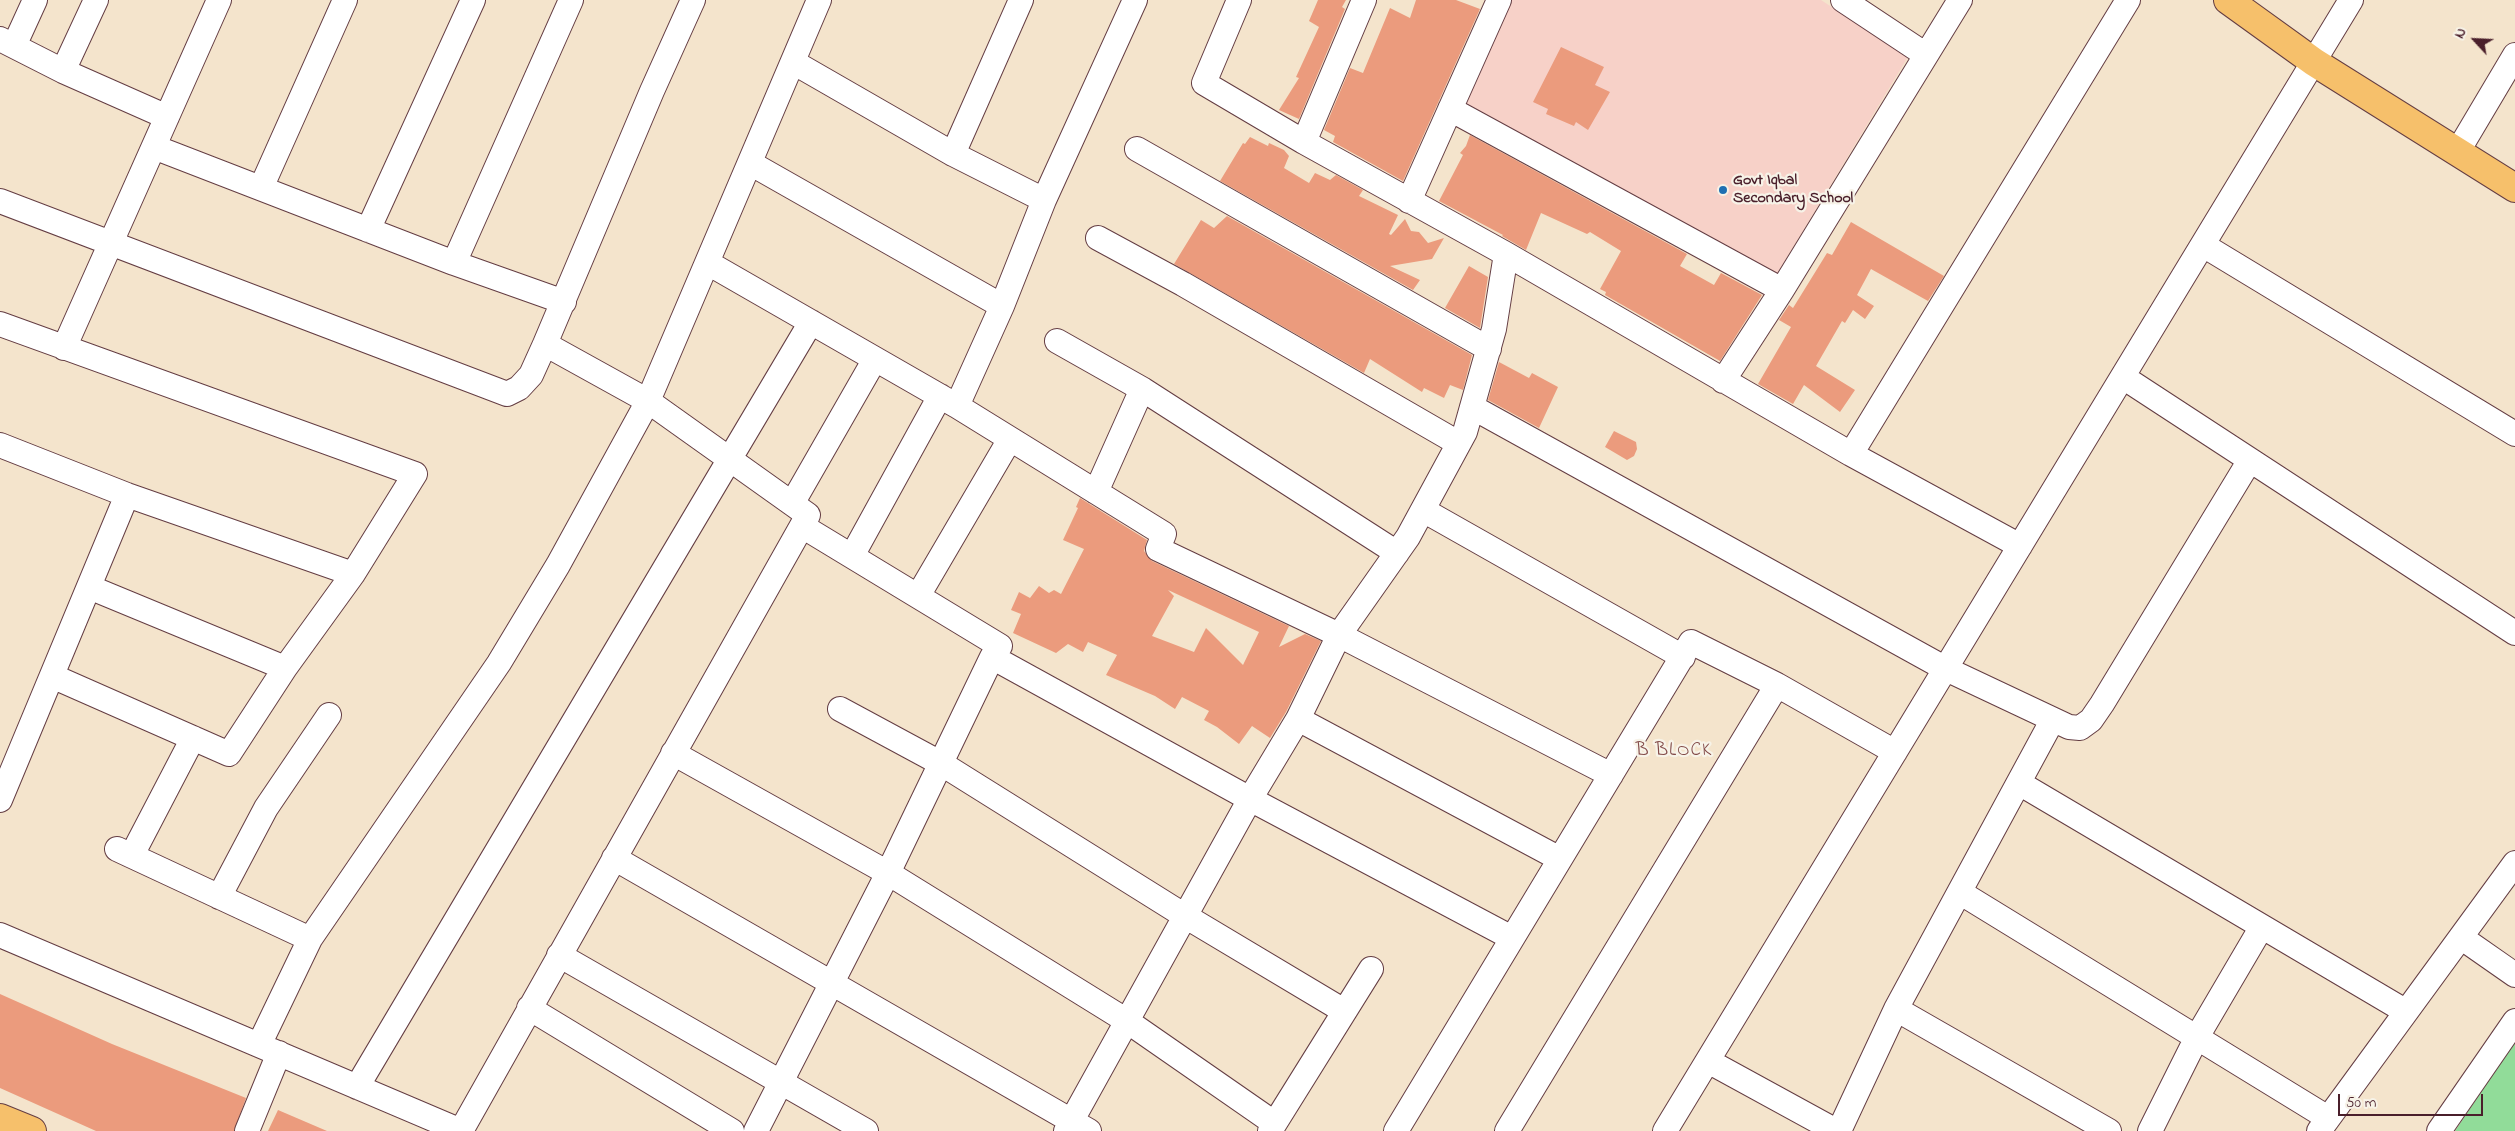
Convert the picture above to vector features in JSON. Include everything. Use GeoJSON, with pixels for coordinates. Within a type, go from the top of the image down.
{"type":"FeatureCollection","features":[{"type":"Feature","properties":{"kind":"main road"},"geometry":{"type":"LineString","coordinates":[[2228,0],[2314,62],[2458,150],[2515,188]]}},
{"type":"Feature","properties":{"kind":"main road"},"geometry":{"type":"LineString","coordinates":[[0,1118],[32,1131]]}},
{"type":"Feature","properties":{"kind":"street"},"geometry":{"type":"LineString","coordinates":[[35,0],[7,42],[63,71],[167,117]]}},
{"type":"Feature","properties":{"kind":"street"},"geometry":{"type":"LineString","coordinates":[[63,71],[96,0]]}},
{"type":"Feature","properties":{"kind":"street"},"geometry":{"type":"LineString","coordinates":[[64,348],[219,0]]}},
{"type":"Feature","properties":{"kind":"street"},"geometry":{"type":"LineString","coordinates":[[261,188],[345,0]]}},
{"type":"Feature","properties":{"kind":"street"},"geometry":{"type":"LineString","coordinates":[[368,230],[473,0]]}},
{"type":"Feature","properties":{"kind":"street"},"geometry":{"type":"LineString","coordinates":[[454,263],[571,0]]}},
{"type":"Feature","properties":{"kind":"street"},"geometry":{"type":"LineString","coordinates":[[0,201],[507,394],[519,388],[531,375],[564,302],[652,91],[693,0]]}},
{"type":"Feature","properties":{"kind":"street"},"geometry":{"type":"LineString","coordinates":[[246,1131],[269,1049],[310,939],[499,664],[558,565],[648,401],[819,0]]}},
{"type":"Feature","properties":{"kind":"street"},"geometry":{"type":"LineString","coordinates":[[953,154],[1021,0]]}},
{"type":"Feature","properties":{"kind":"street"},"geometry":{"type":"LineString","coordinates":[[852,556],[949,401],[1002,306],[1044,200],[1135,0]]}},
{"type":"Feature","properties":{"kind":"street"},"geometry":{"type":"LineString","coordinates":[[1239,0],[1204,83],[1304,142],[1506,254],[1851,454],[2020,546]]}},
{"type":"Feature","properties":{"kind":"street"},"geometry":{"type":"LineString","coordinates":[[1304,142],[1364,0]]}},
{"type":"Feature","properties":{"kind":"street"},"geometry":{"type":"LineString","coordinates":[[1409,201],[1499,0]]}},
{"type":"Feature","properties":{"kind":"street"},"geometry":{"type":"LineString","coordinates":[[1843,0],[1926,55]]}},
{"type":"Feature","properties":{"kind":"street"},"geometry":{"type":"LineString","coordinates":[[1723,381],[1782,290],[1960,0]]}},
{"type":"Feature","properties":{"kind":"street"},"geometry":{"type":"LineString","coordinates":[[1851,454],[2128,0]]}},
{"type":"Feature","properties":{"kind":"street"},"geometry":{"type":"LineString","coordinates":[[1665,1131],[2351,0]]}},
{"type":"Feature","properties":{"kind":"street"},"geometry":{"type":"LineString","coordinates":[[2458,150],[2515,55]]}},
{"type":"Feature","properties":{"kind":"street"},"geometry":{"type":"LineString","coordinates":[[793,62],[953,154],[1044,200]]}},
{"type":"Feature","properties":{"kind":"street"},"geometry":{"type":"LineString","coordinates":[[1450,109],[1782,290]]}},
{"type":"Feature","properties":{"kind":"street"},"geometry":{"type":"LineString","coordinates":[[154,147],[454,263],[564,302]]}},
{"type":"Feature","properties":{"kind":"street"},"geometry":{"type":"LineString","coordinates":[[1137,149],[1489,349]]}},
{"type":"Feature","properties":{"kind":"street"},"geometry":{"type":"LineString","coordinates":[[750,163],[1002,306]]}},
{"type":"Feature","properties":{"kind":"street"},"geometry":{"type":"LineString","coordinates":[[1098,238],[1184,284],[1458,444]]}},
{"type":"Feature","properties":{"kind":"street"},"geometry":{"type":"LineString","coordinates":[[2203,245],[2515,434]]}},
{"type":"Feature","properties":{"kind":"street"},"geometry":{"type":"LineString","coordinates":[[614,858],[1076,1128],[1127,1021],[1250,799],[1298,719],[1338,634],[1397,553],[1423,510],[1464,432],[1494,329],[1506,254]]}},
{"type":"Feature","properties":{"kind":"street"},"geometry":{"type":"LineString","coordinates":[[708,263],[949,401],[1164,534],[1158,549],[1338,634],[1611,775]]}},
{"type":"Feature","properties":{"kind":"street"},"geometry":{"type":"LineString","coordinates":[[357,1087],[810,322]]}},
{"type":"Feature","properties":{"kind":"street"},"geometry":{"type":"LineString","coordinates":[[0,324],[416,474],[353,574],[285,668],[229,754],[52,676]]}},
{"type":"Feature","properties":{"kind":"street"},"geometry":{"type":"LineString","coordinates":[[1057,341],[1142,389],[1397,553]]}},
{"type":"Feature","properties":{"kind":"street"},"geometry":{"type":"LineString","coordinates":[[0,934],[461,1131],[808,515],[793,502],[648,401],[545,344]]}},
{"type":"Feature","properties":{"kind":"street"},"geometry":{"type":"LineString","coordinates":[[793,502],[875,359]]}},
{"type":"Feature","properties":{"kind":"street"},"geometry":{"type":"LineString","coordinates":[[2123,377],[2515,633]]}},
{"type":"Feature","properties":{"kind":"street"},"geometry":{"type":"LineString","coordinates":[[1096,492],[1142,389]]}},
{"type":"Feature","properties":{"kind":"street"},"geometry":{"type":"LineString","coordinates":[[1472,408],[1946,669],[2068,728],[2080,728],[2091,720],[2250,460]]}},
{"type":"Feature","properties":{"kind":"street"},"geometry":{"type":"LineString","coordinates":[[918,596],[1010,439]]}},
{"type":"Feature","properties":{"kind":"street"},"geometry":{"type":"LineString","coordinates":[[0,445],[127,495],[353,574]]}},
{"type":"Feature","properties":{"kind":"street"},"geometry":{"type":"LineString","coordinates":[[0,800],[127,495]]}},
{"type":"Feature","properties":{"kind":"street"},"geometry":{"type":"LineString","coordinates":[[1423,510],[1682,656]]}},
{"type":"Feature","properties":{"kind":"street"},"geometry":{"type":"LineString","coordinates":[[756,1131],[888,873],[992,657],[1000,646],[802,526]]}},
{"type":"Feature","properties":{"kind":"street"},"geometry":{"type":"LineString","coordinates":[[88,587],[285,668]]}},
{"type":"Feature","properties":{"kind":"street"},"geometry":{"type":"LineString","coordinates":[[1396,1131],[1691,642],[1777,685],[1895,752]]}},
{"type":"Feature","properties":{"kind":"street"},"geometry":{"type":"LineString","coordinates":[[992,657],[1250,799],[1512,938]]}},
{"type":"Feature","properties":{"kind":"street"},"geometry":{"type":"LineString","coordinates":[[1507,1131],[1777,685]]}},
{"type":"Feature","properties":{"kind":"street"},"geometry":{"type":"LineString","coordinates":[[840,709],[942,764],[1185,916],[1344,1011]]}},
{"type":"Feature","properties":{"kind":"street"},"geometry":{"type":"LineString","coordinates":[[219,897],[266,808],[329,715]]}},
{"type":"Feature","properties":{"kind":"street"},"geometry":{"type":"LineString","coordinates":[[1298,719],[1560,859]]}},
{"type":"Feature","properties":{"kind":"street"},"geometry":{"type":"LineString","coordinates":[[1708,1061],[1838,1131],[1896,1009],[1961,893],[2052,721]]}},
{"type":"Feature","properties":{"kind":"street"},"geometry":{"type":"LineString","coordinates":[[193,738],[124,852],[310,939]]}},
{"type":"Feature","properties":{"kind":"street"},"geometry":{"type":"LineString","coordinates":[[673,753],[888,873],[1127,1021],[1272,1127],[1371,969]]}},
{"type":"Feature","properties":{"kind":"street"},"geometry":{"type":"LineString","coordinates":[[2019,783],[2261,928],[2405,1011]]}},
{"type":"Feature","properties":{"kind":"street"},"geometry":{"type":"LineString","coordinates":[[1961,893],[2197,1037],[2323,1124],[2405,1011],[2462,938],[2515,863]]}},
{"type":"Feature","properties":{"kind":"street"},"geometry":{"type":"LineString","coordinates":[[2150,1131],[2197,1037],[2261,928]]}},
{"type":"Feature","properties":{"kind":"street"},"geometry":{"type":"LineString","coordinates":[[2462,938],[2515,975]]}},
{"type":"Feature","properties":{"kind":"street"},"geometry":{"type":"LineString","coordinates":[[559,955],[866,1131]]}},
{"type":"Feature","properties":{"kind":"street"},"geometry":{"type":"LineString","coordinates":[[530,1008],[732,1131]]}},
{"type":"Feature","properties":{"kind":"street"},"geometry":{"type":"LineString","coordinates":[[1896,1009],[2109,1131]]}},
{"type":"Feature","properties":{"kind":"street"},"geometry":{"type":"LineString","coordinates":[[2439,1131],[2515,1021]]}},
{"type":"Feature","properties":{"kind":"shaded area","name":"Govt Iqbal Secondary School"},"geometry":{"type":"Polygon","coordinates":[[[1509,0],[1821,0],[1908,57],[1775,277],[1462,104],[1509,0]]]}},
{"type":"Feature","properties":{"kind":"green space"},"geometry":{"type":"Polygon","coordinates":[[[2515,1041],[2515,1131],[2455,1131],[2515,1041]]]}},
{"type":"Feature","properties":{"kind":"building"},"geometry":{"type":"Polygon","coordinates":[[[1318,0],[1346,0],[1342,7],[1345,9],[1299,119],[1279,110],[1299,78],[1296,77],[1319,27],[1309,21],[1318,0]]]}},
{"type":"Feature","properties":{"kind":"building"},"geometry":{"type":"Polygon","coordinates":[[[1416,0],[1456,0],[1480,9],[1403,181],[1333,142],[1335,136],[1324,130],[1350,68],[1363,73],[1390,8],[1410,18],[1416,0]]]}},
{"type":"Feature","properties":{"kind":"building"},"geometry":{"type":"Polygon","coordinates":[[[1561,47],[1604,67],[1595,85],[1610,92],[1588,130],[1576,122],[1574,126],[1546,114],[1548,109],[1533,102],[1561,47]]]}},
{"type":"Feature","properties":{"kind":"building"},"geometry":{"type":"Polygon","coordinates":[[[1470,135],[1687,254],[1680,266],[1714,285],[1721,273],[1762,295],[1720,361],[1605,295],[1606,292],[1600,289],[1621,251],[1590,232],[1587,234],[1541,213],[1526,250],[1503,235],[1439,201],[1463,155],[1460,153],[1466,146],[1470,135]]]}},
{"type":"Feature","properties":{"kind":"building"},"geometry":{"type":"Polygon","coordinates":[[[1250,137],[1268,146],[1269,143],[1284,150],[1289,156],[1284,168],[1309,183],[1315,173],[1330,180],[1336,175],[1363,190],[1359,196],[1398,215],[1389,234],[1391,235],[1405,219],[1411,231],[1419,232],[1428,243],[1444,238],[1432,259],[1390,266],[1420,280],[1413,290],[1220,181],[1243,143],[1245,144],[1250,137]]]}},
{"type":"Feature","properties":{"kind":"building"},"geometry":{"type":"Polygon","coordinates":[[[1227,216],[1472,355],[1463,390],[1450,385],[1444,398],[1424,388],[1422,392],[1370,359],[1364,373],[1174,264],[1201,220],[1214,228],[1227,216]]]}},
{"type":"Feature","properties":{"kind":"building"},"geometry":{"type":"Polygon","coordinates":[[[1851,222],[1944,276],[1928,301],[1871,269],[1857,295],[1874,306],[1865,319],[1853,310],[1845,323],[1842,321],[1816,366],[1855,390],[1840,412],[1804,385],[1793,404],[1758,384],[1791,327],[1779,320],[1789,305],[1793,308],[1827,253],[1832,255],[1851,222]]]}},
{"type":"Feature","properties":{"kind":"building"},"geometry":{"type":"Polygon","coordinates":[[[1469,266],[1488,277],[1480,328],[1445,308],[1469,266]]]}},
{"type":"Feature","properties":{"kind":"building"},"geometry":{"type":"Polygon","coordinates":[[[1499,362],[1529,378],[1532,373],[1558,387],[1539,428],[1488,400],[1499,362]]]}},
{"type":"Feature","properties":{"kind":"building"},"geometry":{"type":"Polygon","coordinates":[[[1614,431],[1636,442],[1637,449],[1634,456],[1627,460],[1605,447],[1614,431]]]}},
{"type":"Feature","properties":{"kind":"building"},"geometry":{"type":"Polygon","coordinates":[[[1080,498],[1147,540],[1144,551],[1152,561],[1289,626],[1279,647],[1305,634],[1321,641],[1286,712],[1270,738],[1252,726],[1239,744],[1217,727],[1204,720],[1209,711],[1182,697],[1175,709],[1155,696],[1106,675],[1117,655],[1088,642],[1083,652],[1068,644],[1056,653],[1013,633],[1021,614],[1011,610],[1019,592],[1030,598],[1039,586],[1049,593],[1054,590],[1061,594],[1084,549],[1063,540],[1078,508],[1076,507],[1080,498]],[[1168,590],[1174,596],[1152,636],[1194,652],[1206,628],[1243,665],[1259,632],[1168,590]]]}},
{"type":"Feature","properties":{"kind":"building"},"geometry":{"type":"Polygon","coordinates":[[[0,994],[112,1044],[246,1098],[234,1131],[96,1131],[0,1088],[0,994]]]}},
{"type":"Feature","properties":{"kind":"building"},"geometry":{"type":"Polygon","coordinates":[[[278,1110],[327,1131],[268,1131],[278,1110]]]}},
{"type":"Feature","properties":{"kind":"place","name":"Govt Iqbal Secondary School"},"geometry":{"type":"Point","coordinates":[1723,190]}},
{"type":"Feature","properties":{"kind":"district","name":"B BLOCK"},"geometry":{"type":"Point","coordinates":[1674,752]}}]}
